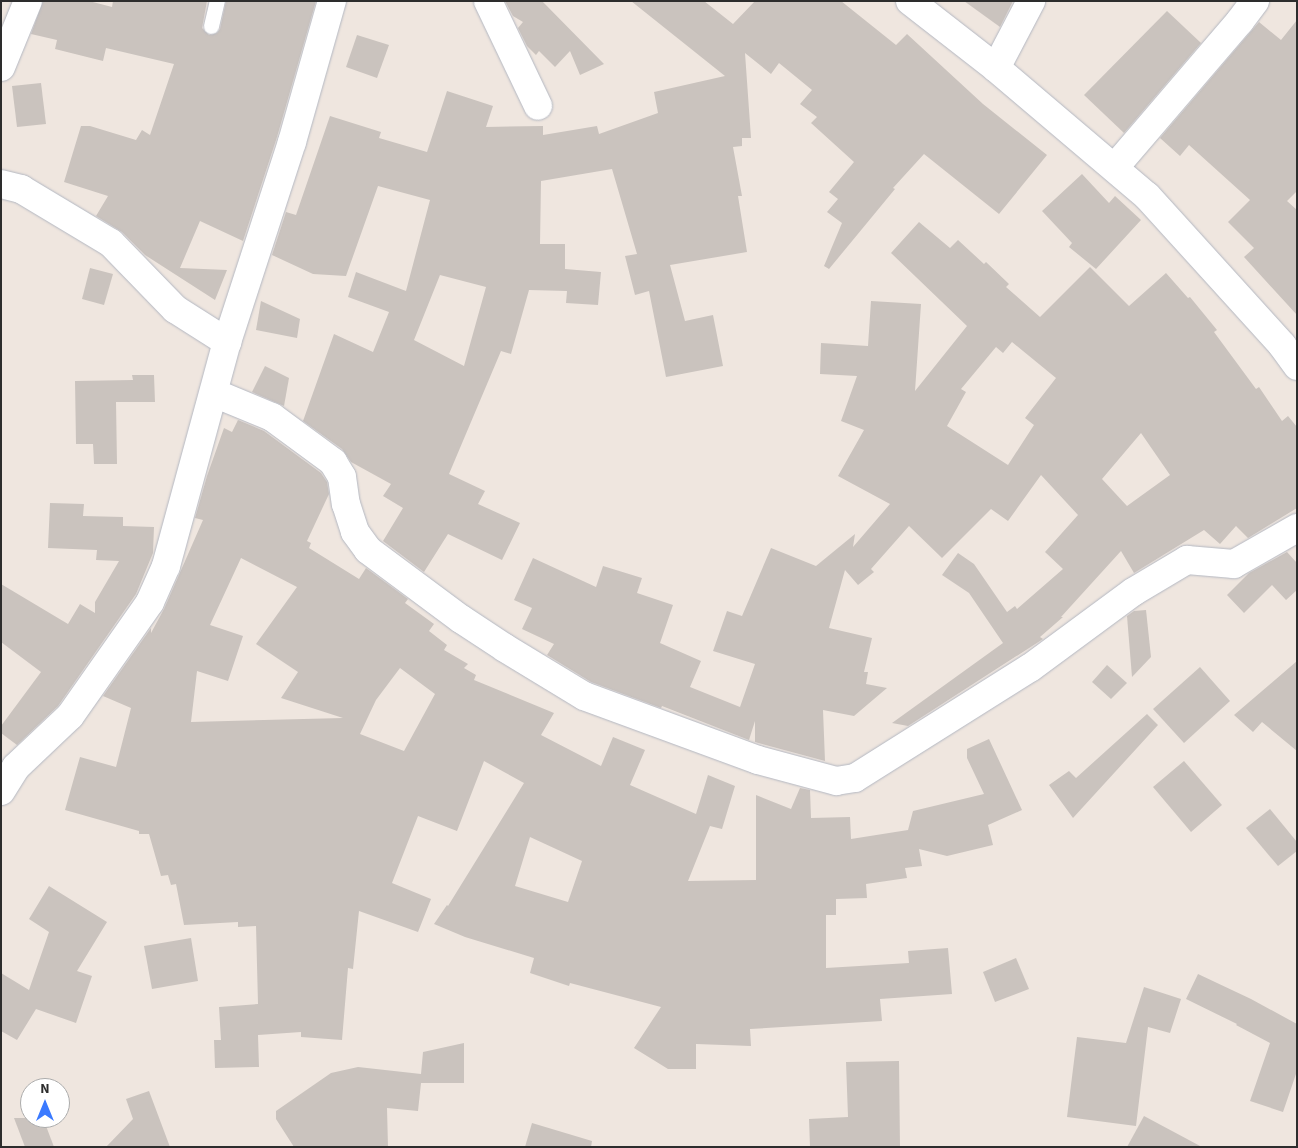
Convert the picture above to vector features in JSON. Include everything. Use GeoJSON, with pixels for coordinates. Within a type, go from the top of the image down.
{"type":"FeatureCollection","features":[{"type":"Feature","properties":{"kind":"street"},"geometry":{"type":"LineString","coordinates":[[1,67],[28,1]]}},
{"type":"Feature","properties":{"kind":"street"},"geometry":{"type":"LineString","coordinates":[[1,791],[16,767],[70,716],[150,602],[166,566],[227,342],[292,142],[332,1]]}},
{"type":"Feature","properties":{"kind":"street"},"geometry":{"type":"LineString","coordinates":[[488,1],[538,106]]}},
{"type":"Feature","properties":{"kind":"street"},"geometry":{"type":"LineString","coordinates":[[910,1],[996,68],[1115,167],[1170,219],[1282,345],[1297,366]]}},
{"type":"Feature","properties":{"kind":"street"},"geometry":{"type":"LineString","coordinates":[[996,68],[1030,1]]}},
{"type":"Feature","properties":{"kind":"street"},"geometry":{"type":"LineString","coordinates":[[1115,167],[1255,1]]}},
{"type":"Feature","properties":{"kind":"street"},"geometry":{"type":"LineString","coordinates":[[1,184],[21,188],[112,243],[175,309],[227,342]]}},
{"type":"Feature","properties":{"kind":"street"},"geometry":{"type":"LineString","coordinates":[[214,393],[272,417],[333,462],[342,477],[346,504],[355,532],[368,550],[461,619],[505,648],[584,696],[758,760],[836,782],[855,778],[864,773],[1030,668],[1132,592],[1187,560],[1234,564],[1297,528]]}},
{"type":"Feature","properties":{"kind":"lane"},"geometry":{"type":"LineString","coordinates":[[210,26],[217,1]]}},
{"type":"Feature","properties":{"kind":"building"},"geometry":{"type":"Polygon","coordinates":[[[43,1],[89,1],[112,7],[113,1],[207,1],[202,28],[209,35],[217,33],[220,29],[226,1],[316,1],[277,137],[243,241],[200,221],[180,268],[227,270],[215,300],[145,255],[122,232],[96,216],[108,196],[64,182],[81,126],[90,126],[136,140],[142,130],[150,135],[174,64],[106,48],[103,61],[55,49],[57,40],[31,34],[43,1]]]}},
{"type":"Feature","properties":{"kind":"building"},"geometry":{"type":"Polygon","coordinates":[[[505,1],[542,1],[604,64],[580,75],[570,51],[555,67],[539,51],[536,55],[527,46],[518,28],[523,22],[513,16],[505,1]]]}},
{"type":"Feature","properties":{"kind":"building"},"geometry":{"type":"Polygon","coordinates":[[[631,1],[704,1],[733,24],[755,1],[841,1],[896,45],[907,34],[983,104],[1047,155],[999,214],[924,154],[893,188],[895,189],[829,269],[824,266],[842,223],[827,212],[838,199],[829,192],[854,162],[811,123],[817,117],[800,104],[812,90],[779,63],[771,74],[745,53],[751,138],[742,138],[742,146],[733,147],[742,196],[738,196],[747,252],[670,265],[685,321],[713,315],[723,366],[666,377],[649,291],[635,295],[625,256],[637,254],[612,169],[541,181],[540,244],[565,244],[565,269],[601,272],[598,305],[566,303],[567,291],[529,290],[511,354],[501,351],[449,474],[485,491],[478,504],[520,523],[502,560],[448,534],[424,572],[383,541],[403,508],[383,496],[391,484],[351,462],[342,449],[303,421],[334,334],[373,352],[389,312],[348,297],[356,272],[406,291],[430,200],[378,186],[346,276],[313,274],[272,255],[286,212],[296,215],[330,116],[381,132],[379,138],[427,152],[447,91],[493,106],[486,127],[543,126],[543,135],[597,126],[599,134],[658,113],[654,92],[725,76],[631,1]],[[440,275],[414,340],[464,366],[486,287],[440,275]]]}},
{"type":"Feature","properties":{"kind":"building"},"geometry":{"type":"Polygon","coordinates":[[[964,1],[1013,1],[1000,27],[964,1]]]}},
{"type":"Feature","properties":{"kind":"building"},"geometry":{"type":"Polygon","coordinates":[[[1167,11],[1201,43],[1124,133],[1084,95],[1167,11]]]}},
{"type":"Feature","properties":{"kind":"building"},"geometry":{"type":"Polygon","coordinates":[[[1297,20],[1297,191],[1287,201],[1297,210],[1297,315],[1244,257],[1254,248],[1228,222],[1250,200],[1189,145],[1180,156],[1160,138],[1259,22],[1281,40],[1297,20]]]}},
{"type":"Feature","properties":{"kind":"building"},"geometry":{"type":"Polygon","coordinates":[[[357,35],[389,45],[377,78],[346,67],[357,35]]]}},
{"type":"Feature","properties":{"kind":"building"},"geometry":{"type":"Polygon","coordinates":[[[41,83],[46,124],[17,127],[12,86],[41,83]]]}},
{"type":"Feature","properties":{"kind":"building"},"geometry":{"type":"Polygon","coordinates":[[[1082,174],[1109,203],[1115,196],[1141,220],[1096,269],[1069,247],[1072,243],[1042,211],[1082,174]]]}},
{"type":"Feature","properties":{"kind":"building"},"geometry":{"type":"Polygon","coordinates":[[[919,222],[950,248],[958,240],[984,264],[986,262],[1009,284],[1006,287],[1040,317],[1090,267],[1129,306],[1166,273],[1188,298],[1190,297],[1217,330],[1214,332],[1256,389],[1259,387],[1282,421],[1288,416],[1297,427],[1297,508],[1248,538],[1236,526],[1220,544],[1204,530],[1134,573],[1121,551],[1061,617],[1063,617],[1040,637],[1043,639],[908,726],[892,723],[1003,643],[969,593],[942,575],[958,553],[974,564],[1007,612],[1015,606],[1017,609],[1063,569],[1045,552],[1078,515],[1041,475],[1008,521],[991,509],[942,558],[909,526],[871,569],[874,572],[858,585],[845,570],[829,628],[872,638],[864,672],[868,672],[866,684],[887,688],[854,716],[823,710],[825,761],[755,742],[755,721],[749,740],[662,706],[661,708],[591,682],[547,655],[554,644],[522,629],[532,608],[514,600],[533,558],[596,587],[603,566],[642,578],[637,593],[673,605],[660,643],[701,661],[690,687],[740,707],[755,664],[713,651],[727,611],[742,616],[771,548],[816,566],[855,534],[853,547],[890,504],[838,476],[864,430],[841,421],[857,376],[820,374],[821,343],[868,346],[871,301],[921,304],[915,391],[967,326],[891,253],[919,222]],[[1012,342],[1003,353],[996,347],[961,389],[966,392],[947,426],[1008,465],[1034,425],[1025,418],[1056,378],[1012,342]],[[1141,433],[1102,479],[1127,506],[1170,475],[1141,433]]]}},
{"type":"Feature","properties":{"kind":"building"},"geometry":{"type":"Polygon","coordinates":[[[90,268],[113,274],[104,305],[82,299],[90,268]]]}},
{"type":"Feature","properties":{"kind":"building"},"geometry":{"type":"Polygon","coordinates":[[[261,301],[300,319],[297,338],[256,330],[261,301]]]}},
{"type":"Feature","properties":{"kind":"building"},"geometry":{"type":"Polygon","coordinates":[[[265,366],[289,378],[284,406],[252,392],[265,366]]]}},
{"type":"Feature","properties":{"kind":"building"},"geometry":{"type":"Polygon","coordinates":[[[132,375],[154,375],[155,402],[116,402],[117,464],[94,464],[93,444],[76,444],[75,381],[133,380],[132,375]]]}},
{"type":"Feature","properties":{"kind":"building"},"geometry":{"type":"Polygon","coordinates":[[[238,420],[264,431],[321,473],[327,482],[329,494],[307,541],[311,543],[309,548],[359,579],[366,568],[408,599],[405,603],[434,624],[429,631],[447,645],[444,650],[468,664],[464,668],[476,675],[474,680],[554,713],[541,735],[601,766],[613,737],[645,750],[630,785],[696,814],[708,775],[735,786],[722,829],[710,826],[688,881],[756,880],[756,795],[791,809],[800,788],[810,790],[811,818],[850,817],[851,839],[908,830],[913,811],[984,794],[967,758],[967,749],[989,739],[1022,810],[988,825],[993,845],[947,856],[919,849],[922,866],[905,868],[907,878],[866,884],[867,898],[836,899],[836,915],[826,915],[826,968],[909,963],[908,951],[948,948],[952,994],[880,999],[882,1021],[750,1029],[751,1046],[696,1044],[696,1069],[668,1069],[634,1048],[661,1007],[570,983],[569,986],[530,973],[534,958],[465,937],[434,924],[448,906],[524,783],[484,761],[457,831],[418,816],[392,883],[431,899],[418,932],[359,911],[353,969],[348,968],[342,1040],[301,1037],[301,1032],[258,1035],[259,1067],[215,1068],[214,1040],[221,1040],[219,1007],[258,1004],[256,926],[238,927],[238,922],[184,925],[176,884],[171,885],[168,875],[161,876],[149,834],[139,834],[139,831],[65,810],[80,757],[116,767],[131,708],[103,696],[151,628],[151,633],[164,609],[203,520],[195,518],[224,428],[232,432],[238,420]],[[241,558],[210,625],[243,636],[228,681],[197,671],[191,722],[343,718],[281,698],[298,672],[256,644],[297,587],[241,558]],[[400,668],[376,700],[360,734],[404,751],[435,694],[400,668]],[[530,837],[515,886],[568,902],[582,861],[530,837]]]}},
{"type":"Feature","properties":{"kind":"building"},"geometry":{"type":"Polygon","coordinates":[[[50,503],[84,504],[83,516],[123,517],[123,526],[154,527],[153,553],[136,594],[58,706],[17,745],[1,733],[1,726],[41,672],[1,642],[1,584],[68,624],[80,604],[95,613],[95,602],[119,561],[96,560],[97,550],[48,548],[50,503]]]}},
{"type":"Feature","properties":{"kind":"building"},"geometry":{"type":"Polygon","coordinates":[[[1287,552],[1297,563],[1297,590],[1286,600],[1272,585],[1244,613],[1227,595],[1249,573],[1287,552]]]}},
{"type":"Feature","properties":{"kind":"building"},"geometry":{"type":"Polygon","coordinates":[[[1146,610],[1151,657],[1132,677],[1127,616],[1134,611],[1146,610]]]}},
{"type":"Feature","properties":{"kind":"building"},"geometry":{"type":"Polygon","coordinates":[[[1297,661],[1297,751],[1262,722],[1253,732],[1234,715],[1297,661]]]}},
{"type":"Feature","properties":{"kind":"building"},"geometry":{"type":"Polygon","coordinates":[[[1107,665],[1127,683],[1111,699],[1092,682],[1107,665]]]}},
{"type":"Feature","properties":{"kind":"building"},"geometry":{"type":"Polygon","coordinates":[[[1200,667],[1230,701],[1184,743],[1153,709],[1200,667]]]}},
{"type":"Feature","properties":{"kind":"building"},"geometry":{"type":"Polygon","coordinates":[[[1147,714],[1158,725],[1073,818],[1049,785],[1069,771],[1076,778],[1147,714]]]}},
{"type":"Feature","properties":{"kind":"building"},"geometry":{"type":"Polygon","coordinates":[[[1184,761],[1222,805],[1191,832],[1153,787],[1184,761]]]}},
{"type":"Feature","properties":{"kind":"building"},"geometry":{"type":"Polygon","coordinates":[[[1270,809],[1297,842],[1297,851],[1278,866],[1246,828],[1270,809]]]}},
{"type":"Feature","properties":{"kind":"building"},"geometry":{"type":"Polygon","coordinates":[[[49,886],[107,922],[77,971],[92,976],[76,1023],[36,1009],[17,1040],[1,1031],[1,973],[29,990],[49,932],[29,919],[49,886]]]}},
{"type":"Feature","properties":{"kind":"building"},"geometry":{"type":"Polygon","coordinates":[[[191,938],[198,981],[152,989],[144,946],[191,938]]]}},
{"type":"Feature","properties":{"kind":"building"},"geometry":{"type":"Polygon","coordinates":[[[1016,958],[1029,989],[995,1002],[983,972],[1016,958]]]}},
{"type":"Feature","properties":{"kind":"building"},"geometry":{"type":"Polygon","coordinates":[[[1198,974],[1251,999],[1297,1024],[1297,1071],[1283,1112],[1250,1101],[1270,1043],[1237,1024],[1186,999],[1198,974]]]}},
{"type":"Feature","properties":{"kind":"building"},"geometry":{"type":"Polygon","coordinates":[[[1144,987],[1181,999],[1170,1033],[1148,1027],[1136,1126],[1067,1117],[1077,1037],[1126,1043],[1144,987]]]}},
{"type":"Feature","properties":{"kind":"building"},"geometry":{"type":"Polygon","coordinates":[[[464,1043],[464,1083],[421,1083],[418,1111],[387,1108],[388,1147],[294,1147],[276,1119],[276,1111],[331,1073],[358,1067],[421,1074],[423,1052],[464,1043]]]}},
{"type":"Feature","properties":{"kind":"building"},"geometry":{"type":"Polygon","coordinates":[[[899,1061],[900,1147],[810,1147],[809,1119],[848,1117],[846,1062],[899,1061]]]}},
{"type":"Feature","properties":{"kind":"building"},"geometry":{"type":"Polygon","coordinates":[[[149,1091],[170,1147],[106,1147],[133,1119],[126,1099],[149,1091]]]}},
{"type":"Feature","properties":{"kind":"building"},"geometry":{"type":"Polygon","coordinates":[[[1144,1116],[1202,1147],[1127,1147],[1144,1116]]]}},
{"type":"Feature","properties":{"kind":"building"},"geometry":{"type":"Polygon","coordinates":[[[14,1118],[20,1118],[20,1128],[47,1128],[54,1147],[25,1147],[14,1118]]]}},
{"type":"Feature","properties":{"kind":"building"},"geometry":{"type":"Polygon","coordinates":[[[532,1123],[592,1141],[591,1147],[525,1147],[532,1123]]]}}]}
